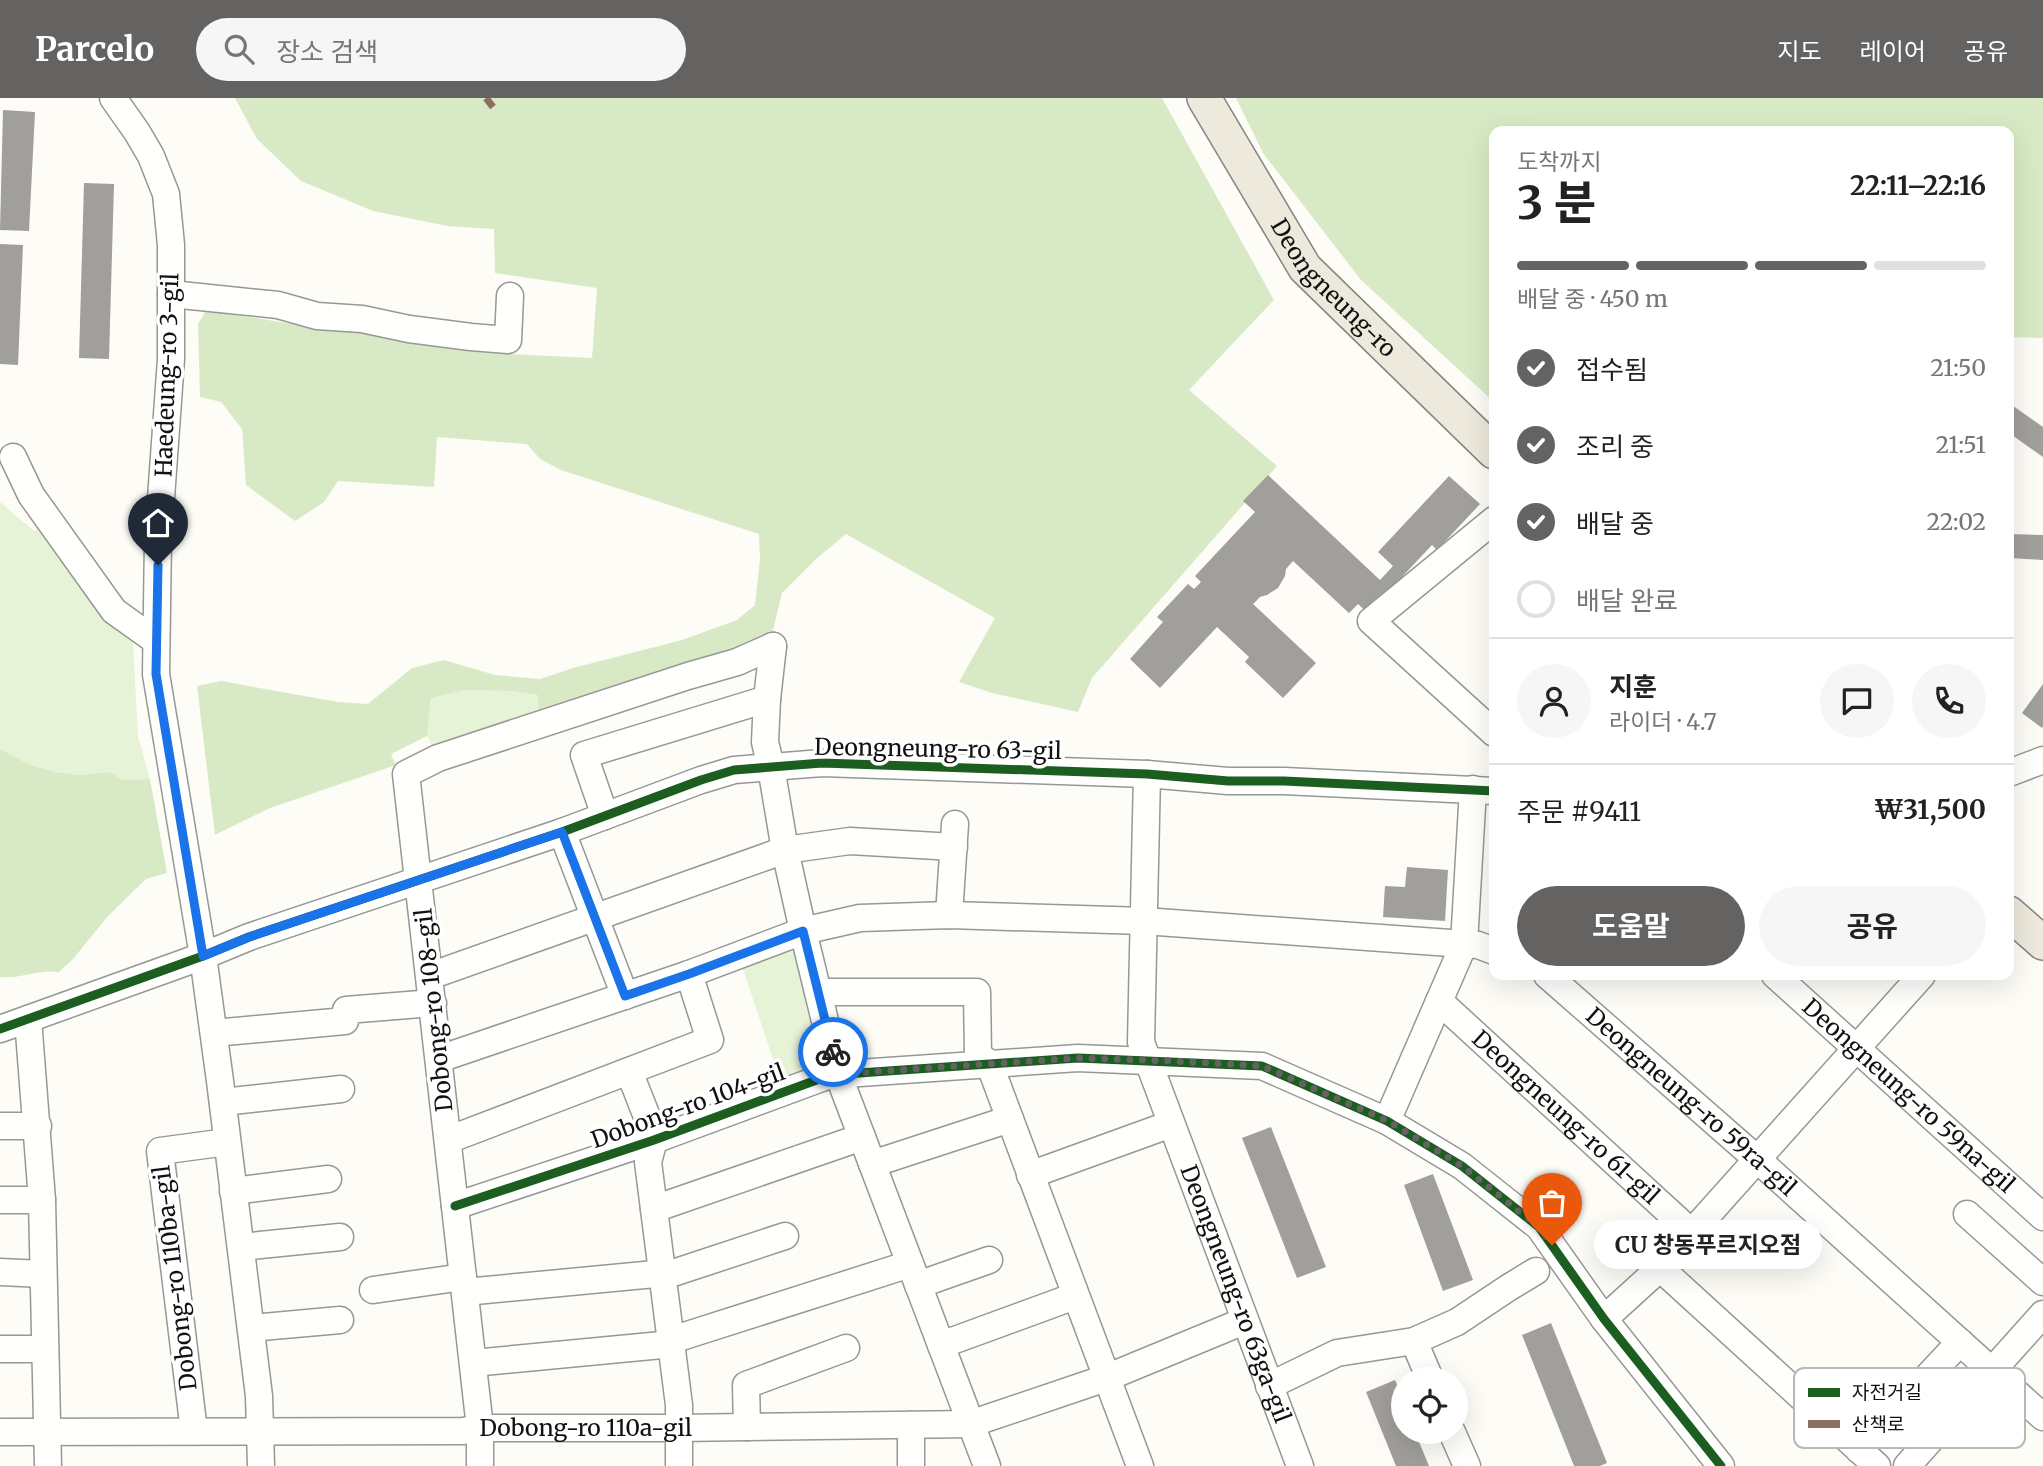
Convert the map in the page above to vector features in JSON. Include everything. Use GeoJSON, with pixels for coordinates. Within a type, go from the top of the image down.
{"type":"FeatureCollection","features":[{"type":"Feature","properties":{"kind":"main road","name":"Deongneung-ro"},"geometry":{"type":"LineString","coordinates":[[1204,98],[1305,268],[1489,447]]}},
{"type":"Feature","properties":{"kind":"main road"},"geometry":{"type":"LineString","coordinates":[[2014,917],[2043,943]]}},
{"type":"Feature","properties":{"kind":"street","name":"Haedeung-ro 3-gil"},"geometry":{"type":"LineString","coordinates":[[113,98],[151,156],[166,194],[171,245],[171,359],[158,540],[156,674],[214,1033],[251,1328],[261,1431],[261,1466]]}},
{"type":"Feature","properties":{"kind":"street"},"geometry":{"type":"LineString","coordinates":[[171,294],[278,305],[317,316],[362,319],[409,329],[508,340],[510,296]]}},
{"type":"Feature","properties":{"kind":"street"},"geometry":{"type":"LineString","coordinates":[[13,457],[31,495],[114,611],[156,641]]}},
{"type":"Feature","properties":{"kind":"street"},"geometry":{"type":"LineString","coordinates":[[1489,524],[1371,621],[1489,728]]}},
{"type":"Feature","properties":{"kind":"street"},"geometry":{"type":"LineString","coordinates":[[419,880],[406,774],[438,758],[737,662],[773,646],[765,742],[785,850],[838,1074],[987,1466]]}},
{"type":"Feature","properties":{"kind":"street"},"geometry":{"type":"LineString","coordinates":[[605,816],[584,755],[767,699]]}},
{"type":"Feature","properties":{"kind":"street"},"geometry":{"type":"LineString","coordinates":[[2014,771],[2043,760]]}},
{"type":"Feature","properties":{"kind":"street","name":"Deongneung-ro 63-gil"},"geometry":{"type":"LineString","coordinates":[[0,1029],[249,937],[562,832],[701,779],[734,770],[822,763],[1147,774],[1228,781],[1484,790],[1464,944],[1388,1121]]}},
{"type":"Feature","properties":{"kind":"street","name":"Deongneung-ro 63ga-gil"},"geometry":{"type":"LineString","coordinates":[[1147,774],[1141,1042],[1300,1466]]}},
{"type":"Feature","properties":{"kind":"street"},"geometry":{"type":"LineString","coordinates":[[562,832],[625,996]]}},
{"type":"Feature","properties":{"kind":"street"},"geometry":{"type":"LineString","coordinates":[[430,976],[785,850],[850,841],[954,836],[949,915]]}},
{"type":"Feature","properties":{"kind":"street","name":"Dobong-ro 108-gil"},"geometry":{"type":"LineString","coordinates":[[419,880],[480,1428],[480,1466]]}},
{"type":"Feature","properties":{"kind":"street"},"geometry":{"type":"LineString","coordinates":[[439,1059],[689,974],[803,931],[860,918],[949,915],[1144,921],[1478,945],[1489,949]]}},
{"type":"Feature","properties":{"kind":"street","name":"Dobong-ro 108-gil"},"geometry":{"type":"LineString","coordinates":[[448,1140],[710,1040],[689,974]]}},
{"type":"Feature","properties":{"kind":"street","name":"Deongneung-ro 59ra-gil"},"geometry":{"type":"LineString","coordinates":[[1553,980],[1989,1368]]}},
{"type":"Feature","properties":{"kind":"street","name":"Deongneung-ro 59na-gil"},"geometry":{"type":"LineString","coordinates":[[1779,980],[2043,1217]]}},
{"type":"Feature","properties":{"kind":"street"},"geometry":{"type":"LineString","coordinates":[[1604,1319],[1660,1268],[1918,980]]}},
{"type":"Feature","properties":{"kind":"street"},"geometry":{"type":"LineString","coordinates":[[818,992],[977,992],[978,1055],[989,1063],[1140,1466]]}},
{"type":"Feature","properties":{"kind":"street","name":"Deongneung-ro 61-gil"},"geometry":{"type":"LineString","coordinates":[[1439,1001],[1692,1233]]}},
{"type":"Feature","properties":{"kind":"street"},"geometry":{"type":"LineString","coordinates":[[214,1033],[345,1021],[346,1010],[433,1003]]}},
{"type":"Feature","properties":{"kind":"street"},"geometry":{"type":"LineString","coordinates":[[28,1019],[42,1200],[47,1466]]}},
{"type":"Feature","properties":{"kind":"street","name":"Dobong-ro 104-gil"},"geometry":{"type":"LineString","coordinates":[[455,1206],[654,1140],[830,1075],[1078,1058],[1262,1066],[1388,1121],[1462,1166],[1539,1227],[1604,1319],[1721,1466]]}},
{"type":"Feature","properties":{"kind":"street"},"geometry":{"type":"LineString","coordinates":[[629,1071],[654,1140],[648,1161],[679,1405],[679,1466]]}},
{"type":"Feature","properties":{"kind":"street"},"geometry":{"type":"LineString","coordinates":[[223,1102],[341,1089]]}},
{"type":"Feature","properties":{"kind":"street"},"geometry":{"type":"LineString","coordinates":[[872,1164],[1010,1119]]}},
{"type":"Feature","properties":{"kind":"street"},"geometry":{"type":"LineString","coordinates":[[1030,1175],[1171,1124]]}},
{"type":"Feature","properties":{"kind":"street"},"geometry":{"type":"LineString","coordinates":[[0,1126],[37,1126]]}},
{"type":"Feature","properties":{"kind":"street"},"geometry":{"type":"LineString","coordinates":[[654,1209],[862,1137]]}},
{"type":"Feature","properties":{"kind":"street","name":"Dobong-ro 110ba-gil"},"geometry":{"type":"LineString","coordinates":[[194,1431],[160,1151],[227,1142]]}},
{"type":"Feature","properties":{"kind":"street"},"geometry":{"type":"LineString","coordinates":[[233,1191],[328,1179]]}},
{"type":"Feature","properties":{"kind":"street"},"geometry":{"type":"LineString","coordinates":[[0,1200],[42,1200]]}},
{"type":"Feature","properties":{"kind":"street"},"geometry":{"type":"LineString","coordinates":[[1968,1214],[2043,1282]]}},
{"type":"Feature","properties":{"kind":"street"},"geometry":{"type":"LineString","coordinates":[[373,1290],[662,1274],[677,1272],[785,1236]]}},
{"type":"Feature","properties":{"kind":"street"},"geometry":{"type":"LineString","coordinates":[[241,1247],[340,1237]]}},
{"type":"Feature","properties":{"kind":"street"},"geometry":{"type":"LineString","coordinates":[[472,1363],[662,1345],[914,1275],[989,1260]]}},
{"type":"Feature","properties":{"kind":"street"},"geometry":{"type":"LineString","coordinates":[[1660,1268],[1794,1390]]}},
{"type":"Feature","properties":{"kind":"street"},"geometry":{"type":"LineString","coordinates":[[1269,1386],[1338,1353],[1414,1341],[1457,1322],[1536,1271]]}},
{"type":"Feature","properties":{"kind":"street"},"geometry":{"type":"LineString","coordinates":[[0,1272],[43,1274]]}},
{"type":"Feature","properties":{"kind":"street"},"geometry":{"type":"LineString","coordinates":[[941,1345],[1075,1296]]}},
{"type":"Feature","properties":{"kind":"street"},"geometry":{"type":"LineString","coordinates":[[1995,1368],[2043,1314]]}},
{"type":"Feature","properties":{"kind":"street"},"geometry":{"type":"LineString","coordinates":[[251,1328],[340,1320]]}},
{"type":"Feature","properties":{"kind":"street","name":"Dobong-ro 110a-gil"},"geometry":{"type":"LineString","coordinates":[[261,1431],[970,1424],[1106,1378],[1244,1321]]}},
{"type":"Feature","properties":{"kind":"street"},"geometry":{"type":"LineString","coordinates":[[1414,1341],[1425,1367]]}},
{"type":"Feature","properties":{"kind":"street"},"geometry":{"type":"LineString","coordinates":[[1939,1368],[1960,1342]]}},
{"type":"Feature","properties":{"kind":"street"},"geometry":{"type":"LineString","coordinates":[[747,1427],[746,1385],[846,1348]]}},
{"type":"Feature","properties":{"kind":"street"},"geometry":{"type":"LineString","coordinates":[[0,1349],[45,1349]]}},
{"type":"Feature","properties":{"kind":"street","name":"Deongneung-ro 59ra-gil"},"geometry":{"type":"LineString","coordinates":[[2025,1401],[2043,1417]]}},
{"type":"Feature","properties":{"kind":"street"},"geometry":{"type":"LineString","coordinates":[[911,1425],[911,1466]]}},
{"type":"Feature","properties":{"kind":"street"},"geometry":{"type":"LineString","coordinates":[[0,1432],[261,1431]]}},
{"type":"Feature","properties":{"kind":"street"},"geometry":{"type":"LineString","coordinates":[[1457,1444],[1467,1466]]}},
{"type":"Feature","properties":{"kind":"street"},"geometry":{"type":"LineString","coordinates":[[1907,1466],[1923,1448]]}},
{"type":"Feature","properties":{"kind":"green space"},"geometry":{"type":"Polygon","coordinates":[[[235,98],[1162,98],[1274,300],[1189,390],[1277,466],[1092,678],[1078,712],[992,693],[959,682],[995,618],[846,534],[782,593],[771,638],[538,713],[538,695],[511,691],[466,690],[431,698],[427,736],[391,754],[396,765],[270,808],[215,835],[197,686],[221,681],[338,702],[368,704],[412,668],[444,660],[495,675],[540,679],[682,640],[737,620],[755,605],[760,559],[759,534],[561,470],[540,459],[527,444],[437,437],[434,487],[338,481],[324,502],[295,521],[246,485],[242,429],[221,402],[200,397],[198,324],[205,312],[341,328],[508,354],[592,358],[597,288],[495,273],[494,229],[447,226],[373,211],[301,181],[257,139],[235,98]]]}},
{"type":"Feature","properties":{"kind":"green space"},"geometry":{"type":"Polygon","coordinates":[[[1236,98],[2043,98],[2043,338],[2014,337],[2014,126],[1489,126],[1489,397],[1361,280],[1263,153],[1236,98]]]}},
{"type":"Feature","properties":{"kind":"green space"},"geometry":{"type":"Polygon","coordinates":[[[0,502],[34,531],[36,529],[51,539],[112,620],[133,643],[138,736],[150,779],[123,780],[110,772],[80,775],[56,772],[30,765],[0,749],[0,502]]]}},
{"type":"Feature","properties":{"kind":"green space"},"geometry":{"type":"Polygon","coordinates":[[[466,690],[511,691],[538,695],[538,723],[438,758],[427,736],[431,698],[466,690]]]}},
{"type":"Feature","properties":{"kind":"green space"},"geometry":{"type":"Polygon","coordinates":[[[0,749],[30,765],[56,772],[80,775],[110,772],[123,780],[150,779],[167,873],[146,879],[108,916],[59,972],[0,977],[0,749]]]}},
{"type":"Feature","properties":{"kind":"green space"},"geometry":{"type":"Polygon","coordinates":[[[794,940],[830,1068],[782,1086],[740,960],[794,940]]]}},
{"type":"Feature","properties":{"kind":"building"},"geometry":{"type":"Polygon","coordinates":[[[3,110],[35,112],[29,231],[0,230],[3,110]]]}},
{"type":"Feature","properties":{"kind":"building"},"geometry":{"type":"Polygon","coordinates":[[[84,183],[114,184],[109,359],[79,358],[84,183]]]}},
{"type":"Feature","properties":{"kind":"building"},"geometry":{"type":"Polygon","coordinates":[[[0,244],[23,245],[18,365],[0,364],[0,244]]]}},
{"type":"Feature","properties":{"kind":"building"},"geometry":{"type":"Polygon","coordinates":[[[2014,407],[2043,427],[2043,457],[2014,437],[2014,407]]]}},
{"type":"Feature","properties":{"kind":"building"},"geometry":{"type":"Polygon","coordinates":[[[1268,475],[1380,580],[1393,566],[1378,552],[1449,476],[1480,504],[1437,550],[1432,545],[1368,613],[1358,604],[1349,613],[1293,561],[1286,569],[1278,588],[1260,597],[1253,604],[1316,663],[1283,698],[1245,662],[1249,657],[1217,627],[1160,688],[1130,659],[1163,622],[1157,617],[1188,584],[1194,589],[1201,582],[1195,576],[1255,512],[1243,501],[1268,475]]]}},
{"type":"Feature","properties":{"kind":"building"},"geometry":{"type":"Polygon","coordinates":[[[2014,534],[2043,535],[2043,560],[2014,558],[2014,534]]]}},
{"type":"Feature","properties":{"kind":"building"},"geometry":{"type":"Polygon","coordinates":[[[2043,684],[2043,726],[2042,728],[2022,713],[2043,684]]]}},
{"type":"Feature","properties":{"kind":"building"},"geometry":{"type":"Polygon","coordinates":[[[1407,867],[1448,870],[1445,921],[1383,917],[1385,886],[1405,887],[1407,867]]]}},
{"type":"Feature","properties":{"kind":"building"},"geometry":{"type":"Polygon","coordinates":[[[1271,1127],[1326,1267],[1297,1278],[1242,1138],[1271,1127]]]}},
{"type":"Feature","properties":{"kind":"building"},"geometry":{"type":"Polygon","coordinates":[[[1433,1174],[1473,1280],[1443,1291],[1404,1185],[1433,1174]]]}},
{"type":"Feature","properties":{"kind":"building"},"geometry":{"type":"Polygon","coordinates":[[[1551,1323],[1607,1463],[1600,1466],[1574,1466],[1522,1335],[1551,1323]]]}},
{"type":"Feature","properties":{"kind":"building"},"geometry":{"type":"Polygon","coordinates":[[[1391,1382],[1391,1444],[1420,1444],[1429,1466],[1396,1466],[1366,1392],[1391,1382]]]}},
{"type":"Feature","properties":{"kind":"marked path"},"geometry":{"type":"LineString","coordinates":[[486,98],[493,107]]}},
{"type":"Feature","properties":{"kind":"cycle path"},"geometry":{"type":"LineString","coordinates":[[0,1029],[249,937],[562,832],[734,770],[822,763],[1147,774],[1228,781],[1489,791]]}},
{"type":"Feature","properties":{"kind":"cycle path"},"geometry":{"type":"LineString","coordinates":[[455,1206],[654,1140],[830,1075],[1078,1058],[1262,1066],[1387,1121],[1462,1166],[1539,1227],[1604,1319],[1721,1466]]}},
{"type":"Feature","properties":{"kind":"way so far"},"geometry":{"type":"LineString","coordinates":[[833,1052],[838,1074],[1078,1058],[1262,1066],[1388,1121],[1462,1166],[1539,1227],[1552,1245]]}},
{"type":"Feature","properties":{"kind":"place","name":"CU 창동푸르지오점"},"geometry":{"type":"Point","coordinates":[1552,1245]}},
{"type":"Feature","properties":{"kind":"route"},"geometry":{"type":"LineString","coordinates":[[158,565],[156,674],[203,956],[249,937],[562,832],[625,996],[803,931],[833,1052]]}}]}
